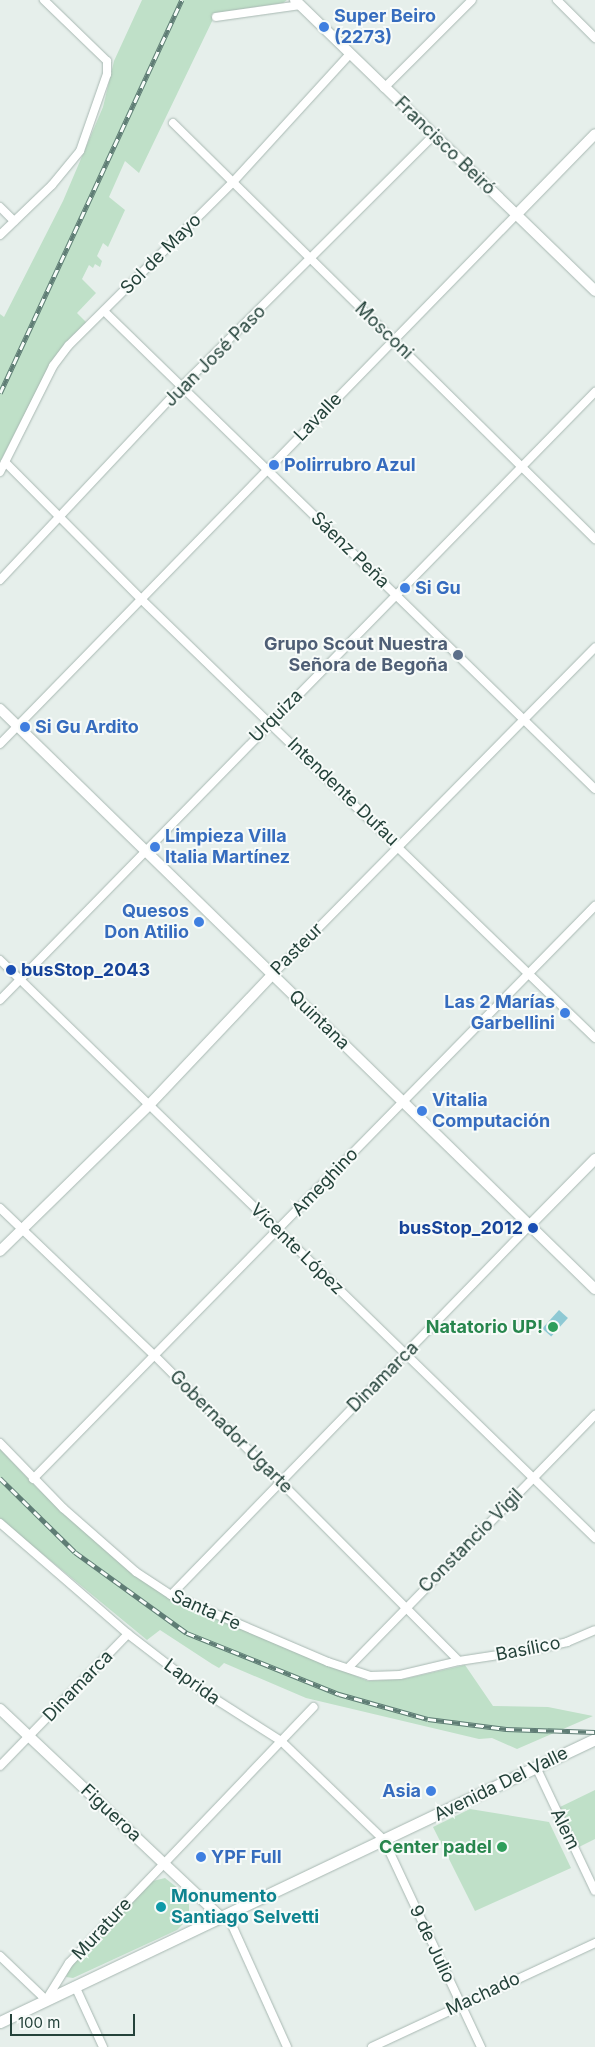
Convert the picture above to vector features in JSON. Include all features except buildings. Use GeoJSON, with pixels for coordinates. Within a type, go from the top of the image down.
{"type":"FeatureCollection","features":[{"type":"Feature","properties":{"kind":"main road","name":"Avenida Del Valle"},"geometry":{"type":"LineString","coordinates":[[0,2022],[595,1739]]}},
{"type":"Feature","properties":{"kind":"street"},"geometry":{"type":"LineString","coordinates":[[0,235],[52,185],[80,151],[102,95],[107,62],[44,0]]}},
{"type":"Feature","properties":{"kind":"street"},"geometry":{"type":"LineString","coordinates":[[384,88],[472,0]]}},
{"type":"Feature","properties":{"kind":"street"},"geometry":{"type":"LineString","coordinates":[[557,0],[595,38]]}},
{"type":"Feature","properties":{"kind":"street"},"geometry":{"type":"LineString","coordinates":[[216,17],[297,2]]}},
{"type":"Feature","properties":{"kind":"street","name":"Francisco Beiró"},"geometry":{"type":"LineString","coordinates":[[297,2],[595,291]]}},
{"type":"Feature","properties":{"kind":"street","name":"Sol de Mayo"},"geometry":{"type":"LineString","coordinates":[[0,472],[53,366],[69,344],[233,182],[350,54]]}},
{"type":"Feature","properties":{"kind":"street","name":"Mosconi"},"geometry":{"type":"LineString","coordinates":[[173,123],[310,261],[393,338],[521,468],[595,539]]}},
{"type":"Feature","properties":{"kind":"street","name":"Lavalle"},"geometry":{"type":"LineString","coordinates":[[0,744],[142,600],[393,338],[595,134]]}},
{"type":"Feature","properties":{"kind":"street","name":"Juan José Paso"},"geometry":{"type":"LineString","coordinates":[[0,580],[183,385],[310,261],[434,135]]}},
{"type":"Feature","properties":{"kind":"street"},"geometry":{"type":"LineString","coordinates":[[0,207],[14,221]]}},
{"type":"Feature","properties":{"kind":"street","name":"Sáenz Peña"},"geometry":{"type":"LineString","coordinates":[[104,311],[183,385],[595,789]]}},
{"type":"Feature","properties":{"kind":"street","name":"Urquiza"},"geometry":{"type":"LineString","coordinates":[[0,1000],[146,852],[270,721],[397,596],[595,392]]}},
{"type":"Feature","properties":{"kind":"street","name":"Intendente Dufau"},"geometry":{"type":"LineString","coordinates":[[5,462],[142,600],[270,721],[595,1038]]}},
{"type":"Feature","properties":{"kind":"street","name":"Pasteur"},"geometry":{"type":"LineString","coordinates":[[0,1251],[21,1228],[150,1104],[272,975],[595,647]]}},
{"type":"Feature","properties":{"kind":"street","name":"Quintana"},"geometry":{"type":"LineString","coordinates":[[0,709],[595,1289]]}},
{"type":"Feature","properties":{"kind":"street","name":"Ameghino"},"geometry":{"type":"LineString","coordinates":[[34,1479],[595,906]]}},
{"type":"Feature","properties":{"kind":"street","name":"Vicente López"},"geometry":{"type":"LineString","coordinates":[[0,960],[150,1104],[533,1480],[595,1538]]}},
{"type":"Feature","properties":{"kind":"street","name":"Dinamarca"},"geometry":{"type":"LineString","coordinates":[[171,1595],[595,1159]]}},
{"type":"Feature","properties":{"kind":"street","name":"Gobernador Ugarte"},"geometry":{"type":"LineString","coordinates":[[0,1208],[154,1355],[407,1606],[459,1661]]}},
{"type":"Feature","properties":{"kind":"street","name":"Constancio Vigil"},"geometry":{"type":"LineString","coordinates":[[348,1668],[595,1415]]}},
{"type":"Feature","properties":{"kind":"street","name":"Santa Fe"},"geometry":{"type":"LineString","coordinates":[[0,1443],[34,1479],[136,1572],[171,1595],[370,1676],[400,1675],[459,1661]]}},
{"type":"Feature","properties":{"kind":"street","name":"Laprida"},"geometry":{"type":"LineString","coordinates":[[0,1523],[128,1634],[198,1688],[281,1741],[384,1840]]}},
{"type":"Feature","properties":{"kind":"street","name":"Basílico"},"geometry":{"type":"LineString","coordinates":[[459,1661],[537,1649],[567,1642],[595,1630]]}},
{"type":"Feature","properties":{"kind":"street","name":"Dinamarca"},"geometry":{"type":"LineString","coordinates":[[0,1766],[128,1634]]}},
{"type":"Feature","properties":{"kind":"street"},"geometry":{"type":"LineString","coordinates":[[164,1863],[314,1707]]}},
{"type":"Feature","properties":{"kind":"street","name":"Figueroa"},"geometry":{"type":"LineString","coordinates":[[0,1709],[164,1863],[224,1916]]}},
{"type":"Feature","properties":{"kind":"street","name":"Alem"},"geometry":{"type":"LineString","coordinates":[[536,1767],[595,1891]]}},
{"type":"Feature","properties":{"kind":"street","name":"9 de Julio"},"geometry":{"type":"LineString","coordinates":[[384,1840],[481,2047]]}},
{"type":"Feature","properties":{"kind":"street","name":"Murature"},"geometry":{"type":"LineString","coordinates":[[46,2000],[69,1963],[164,1863]]}},
{"type":"Feature","properties":{"kind":"street"},"geometry":{"type":"LineString","coordinates":[[224,1916],[287,2047]]}},
{"type":"Feature","properties":{"kind":"street","name":"Machado"},"geometry":{"type":"LineString","coordinates":[[372,2047],[595,1942]]}},
{"type":"Feature","properties":{"kind":"street"},"geometry":{"type":"LineString","coordinates":[[0,1956],[46,2000]]}},
{"type":"Feature","properties":{"kind":"street"},"geometry":{"type":"LineString","coordinates":[[75,1986],[103,2047]]}},
{"type":"Feature","properties":{"kind":"green space"},"geometry":{"type":"Polygon","coordinates":[[[142,0],[287,0],[283,3],[216,13],[139,173],[125,161],[109,197],[125,210],[108,247],[103,243],[97,256],[102,261],[100,267],[95,264],[93,268],[89,265],[82,279],[96,293],[77,313],[87,323],[52,362],[0,462],[0,314],[4,317],[63,201],[103,107],[114,61],[142,0]]]}},
{"type":"Feature","properties":{"kind":"green space"},"geometry":{"type":"Polygon","coordinates":[[[0,1449],[37,1488],[137,1575],[183,1605],[368,1681],[404,1679],[465,1665],[493,1706],[548,1707],[593,1716],[517,1749],[492,1738],[479,1739],[306,1698],[224,1663],[219,1668],[160,1630],[147,1640],[0,1519],[0,1449]]]}},
{"type":"Feature","properties":{"kind":"green space"},"geometry":{"type":"Polygon","coordinates":[[[595,1790],[595,1839],[579,1847],[560,1807],[595,1790]]]}},
{"type":"Feature","properties":{"kind":"green space","name":"Center padel"},"geometry":{"type":"Polygon","coordinates":[[[470,1809],[549,1822],[571,1868],[475,1911],[433,1827],[470,1809]]]}},
{"type":"Feature","properties":{"kind":"green space"},"geometry":{"type":"Polygon","coordinates":[[[165,1878],[184,1893],[189,1904],[189,1918],[177,1930],[73,1978],[66,1977],[69,1969],[136,1897],[153,1881],[165,1878]]]}},
{"type":"Feature","properties":{"kind":"water"},"geometry":{"type":"Polygon","coordinates":[[[559,1310],[568,1318],[551,1337],[542,1329],[559,1310]]]}},
{"type":"Feature","properties":{"kind":"railway"},"geometry":{"type":"LineString","coordinates":[[0,393],[182,0]]}},
{"type":"Feature","properties":{"kind":"railway"},"geometry":{"type":"LineString","coordinates":[[0,1478],[75,1552],[187,1633],[339,1694],[428,1719],[506,1729],[595,1732]]}},
{"type":"Feature","properties":{"kind":"place","name":"Super Beiro (2273)"},"geometry":{"type":"Point","coordinates":[324,27]}},
{"type":"Feature","properties":{"kind":"place","name":"Polirrubro Azul"},"geometry":{"type":"Point","coordinates":[274,465]}},
{"type":"Feature","properties":{"kind":"place","name":"Si Gu"},"geometry":{"type":"Point","coordinates":[405,588]}},
{"type":"Feature","properties":{"kind":"place","name":"Grupo Scout Nuestra Señora de Begoña"},"geometry":{"type":"Point","coordinates":[458,655]}},
{"type":"Feature","properties":{"kind":"place","name":"Si Gu Ardito"},"geometry":{"type":"Point","coordinates":[25,727]}},
{"type":"Feature","properties":{"kind":"place","name":"Limpieza Villa Italia Martínez"},"geometry":{"type":"Point","coordinates":[155,847]}},
{"type":"Feature","properties":{"kind":"place","name":"Quesos Don Atilio"},"geometry":{"type":"Point","coordinates":[199,922]}},
{"type":"Feature","properties":{"kind":"place","name":"busStop_2043"},"geometry":{"type":"Point","coordinates":[11,970]}},
{"type":"Feature","properties":{"kind":"place","name":"Las 2 Marías Garbellini"},"geometry":{"type":"Point","coordinates":[565,1013]}},
{"type":"Feature","properties":{"kind":"place","name":"Vitalia Computación"},"geometry":{"type":"Point","coordinates":[422,1111]}},
{"type":"Feature","properties":{"kind":"place","name":"busStop_2012"},"geometry":{"type":"Point","coordinates":[533,1228]}},
{"type":"Feature","properties":{"kind":"place","name":"Natatorio UP!"},"geometry":{"type":"Point","coordinates":[553,1327]}},
{"type":"Feature","properties":{"kind":"place","name":"Asia"},"geometry":{"type":"Point","coordinates":[431,1791]}},
{"type":"Feature","properties":{"kind":"place","name":"Center padel"},"geometry":{"type":"Point","coordinates":[502,1847]}},
{"type":"Feature","properties":{"kind":"place","name":"YPF Full"},"geometry":{"type":"Point","coordinates":[201,1857]}},
{"type":"Feature","properties":{"kind":"place","name":"Monumento Santiago Selvetti"},"geometry":{"type":"Point","coordinates":[161,1907]}}]}
